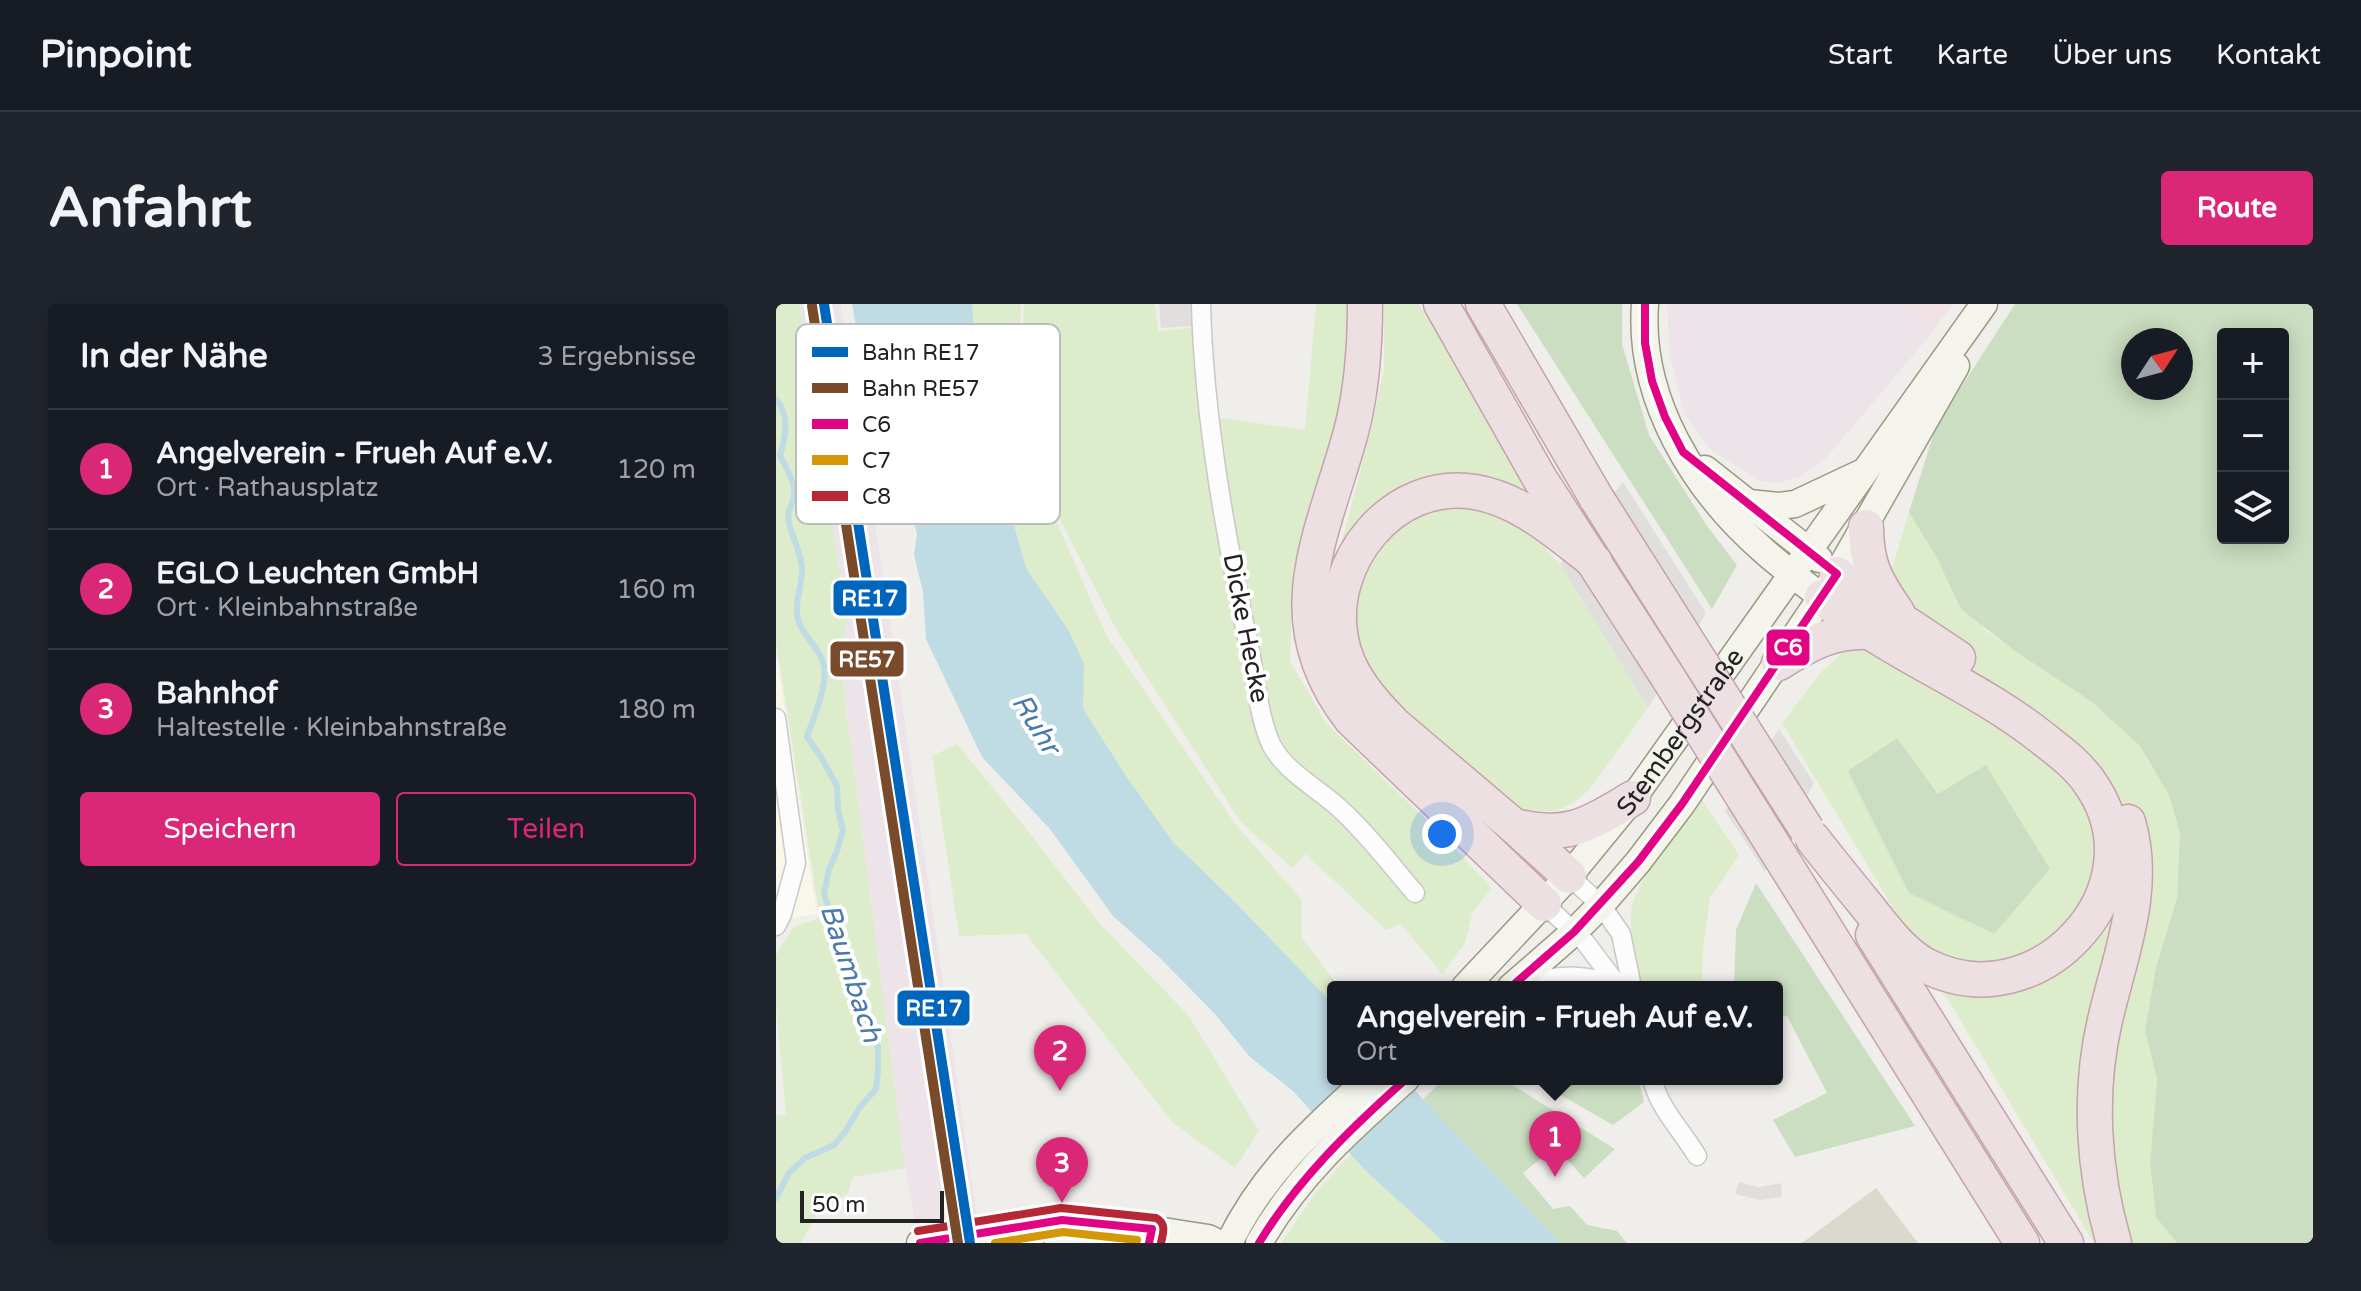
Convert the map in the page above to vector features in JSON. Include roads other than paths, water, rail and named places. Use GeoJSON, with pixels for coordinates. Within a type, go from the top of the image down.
{"type":"FeatureCollection","features":[{"type":"Feature","properties":{"kind":"highway"},"geometry":{"type":"LineString","coordinates":[[1365,304],[1365,346],[1359,393],[1351,432],[1313,562],[1310,636],[1329,686],[1351,719],[1544,904]]}},
{"type":"Feature","properties":{"kind":"highway"},"geometry":{"type":"LineString","coordinates":[[1441,304],[1540,479],[2022,1243]]}},
{"type":"Feature","properties":{"kind":"highway"},"geometry":{"type":"LineString","coordinates":[[1483,304],[1597,499],[2066,1243]]}},
{"type":"Feature","properties":{"kind":"highway"},"geometry":{"type":"LineString","coordinates":[[1569,876],[1379,709],[1346,660],[1338,604],[1344,577],[1362,543],[1388,515],[1430,494],[1476,492],[1499,499],[1536,518],[1595,562]]}},
{"type":"Feature","properties":{"kind":"highway"},"geometry":{"type":"LineString","coordinates":[[1866,527],[1866,550],[1871,567],[1905,622]]}},
{"type":"Feature","properties":{"kind":"highway"},"geometry":{"type":"LineString","coordinates":[[1810,834],[1890,934],[1914,958],[1928,967],[1960,976],[1998,979],[2054,956],[2087,923],[2104,894],[2113,844],[2097,794],[2076,765],[2025,724],[1836,609],[1829,586],[1851,587],[2019,700],[2063,734],[2105,776],[2128,824],[2135,856],[2133,907],[2104,1022],[2095,1098],[2101,1193],[2114,1243]]}},
{"type":"Feature","properties":{"kind":"highway"},"geometry":{"type":"LineString","coordinates":[[1779,663],[1808,644],[1830,636],[1850,631],[1872,632]]}},
{"type":"Feature","properties":{"kind":"highway"},"geometry":{"type":"LineString","coordinates":[[1514,826],[1542,832],[1566,831],[1584,825],[1633,798]]}},
{"type":"Feature","properties":{"kind":"main road"},"geometry":{"type":"LineString","coordinates":[[1645,304],[1643,331],[1652,384],[1660,408],[1683,452],[1725,512],[1764,552],[1792,573],[1829,586]]}},
{"type":"Feature","properties":{"kind":"main road","name":"Stembergstraße"},"geometry":{"type":"LineString","coordinates":[[1471,981],[1569,876],[1633,798],[1987,304]]}},
{"type":"Feature","properties":{"kind":"main road","name":"Stembergstraße"},"geometry":{"type":"LineString","coordinates":[[1519,981],[1601,905],[1682,804],[1779,663],[1866,527],[1894,473],[1933,411],[1987,304]]}},
{"type":"Feature","properties":{"kind":"main road"},"geometry":{"type":"LineString","coordinates":[[1683,452],[1808,550],[1829,586]]}},
{"type":"Feature","properties":{"kind":"main road"},"geometry":{"type":"LineString","coordinates":[[1749,503],[1795,504],[1864,472]]}},
{"type":"Feature","properties":{"kind":"main road"},"geometry":{"type":"LineString","coordinates":[[920,1243],[1047,1221],[1094,1222],[1227,1239],[1285,1157],[1362,1085]]}},
{"type":"Feature","properties":{"kind":"main road"},"geometry":{"type":"LineString","coordinates":[[1259,1243],[1307,1172],[1399,1085]]}},
{"type":"Feature","properties":{"kind":"main road"},"geometry":{"type":"LineString","coordinates":[[992,1231],[1120,1243]]}},
{"type":"Feature","properties":{"kind":"street","name":"Dicke Hecke"},"geometry":{"type":"LineString","coordinates":[[1201,304],[1202,352],[1214,450],[1236,587],[1271,744],[1283,762],[1356,824],[1415,893]]}},
{"type":"Feature","properties":{"kind":"street"},"geometry":{"type":"LineString","coordinates":[[776,718],[796,863],[776,926]]}},
{"type":"Feature","properties":{"kind":"street"},"geometry":{"type":"LineString","coordinates":[[1569,876],[1601,905],[1621,934],[1631,981]]}},
{"type":"Feature","properties":{"kind":"street"},"geometry":{"type":"LineString","coordinates":[[1544,904],[1597,955],[1613,981]]}},
{"type":"Feature","properties":{"kind":"street"},"geometry":{"type":"LineString","coordinates":[[1543,981],[1580,976],[1601,981]]}},
{"type":"Feature","properties":{"kind":"street"},"geometry":{"type":"LineString","coordinates":[[1654,1085],[1667,1115],[1697,1156]]}},
{"type":"Feature","properties":{"kind":"water"},"geometry":{"type":"Polygon","coordinates":[[[852,304],[972,304],[974,324],[855,324],[852,304]]]}},
{"type":"Feature","properties":{"kind":"water","name":"Ruhr"},"geometry":{"type":"Polygon","coordinates":[[[914,524],[1014,524],[1026,568],[1069,631],[1084,664],[1083,709],[1126,776],[1174,843],[1327,998],[1327,1085],[1410,1085],[1560,1243],[1445,1243],[1366,1171],[1293,1091],[1250,1057],[1214,1013],[1113,916],[1050,829],[982,757],[926,639],[923,592],[914,555],[917,534],[914,524]]]}},
{"type":"Feature","properties":{"kind":"waterway","name":"Baumbach"},"geometry":{"type":"LineString","coordinates":[[776,399],[783,412],[785,426],[780,455],[794,488],[789,523],[802,564],[798,620],[822,659],[825,674],[807,737],[837,786],[843,830],[824,894],[847,960],[850,983],[878,1046],[876,1089],[834,1145],[805,1158],[789,1173],[776,1198]]}},
{"type":"Feature","properties":{"kind":"rail line","name":"RE17"},"geometry":{"type":"LineString","coordinates":[[824,304],[827,324]]}},
{"type":"Feature","properties":{"kind":"rail line","name":"RE57"},"geometry":{"type":"LineString","coordinates":[[812,306],[815,324]]}},
{"type":"Feature","properties":{"kind":"rail line","name":"RE57"},"geometry":{"type":"LineString","coordinates":[[846,524],[958,1243]]}},
{"type":"Feature","properties":{"kind":"rail line","name":"RE17"},"geometry":{"type":"LineString","coordinates":[[858,524],[970,1243]]}},
{"type":"Feature","properties":{"kind":"place","name":"EGLO Leuchten GmbH"},"geometry":{"type":"Point","coordinates":[1060,1091]}},
{"type":"Feature","properties":{"kind":"place","name":"Angelverein - Frueh Auf e.V."},"geometry":{"type":"Point","coordinates":[1555,1177]}},
{"type":"Feature","properties":{"kind":"place","name":"Bahnhof"},"geometry":{"type":"Point","coordinates":[1062,1203]}}]}
